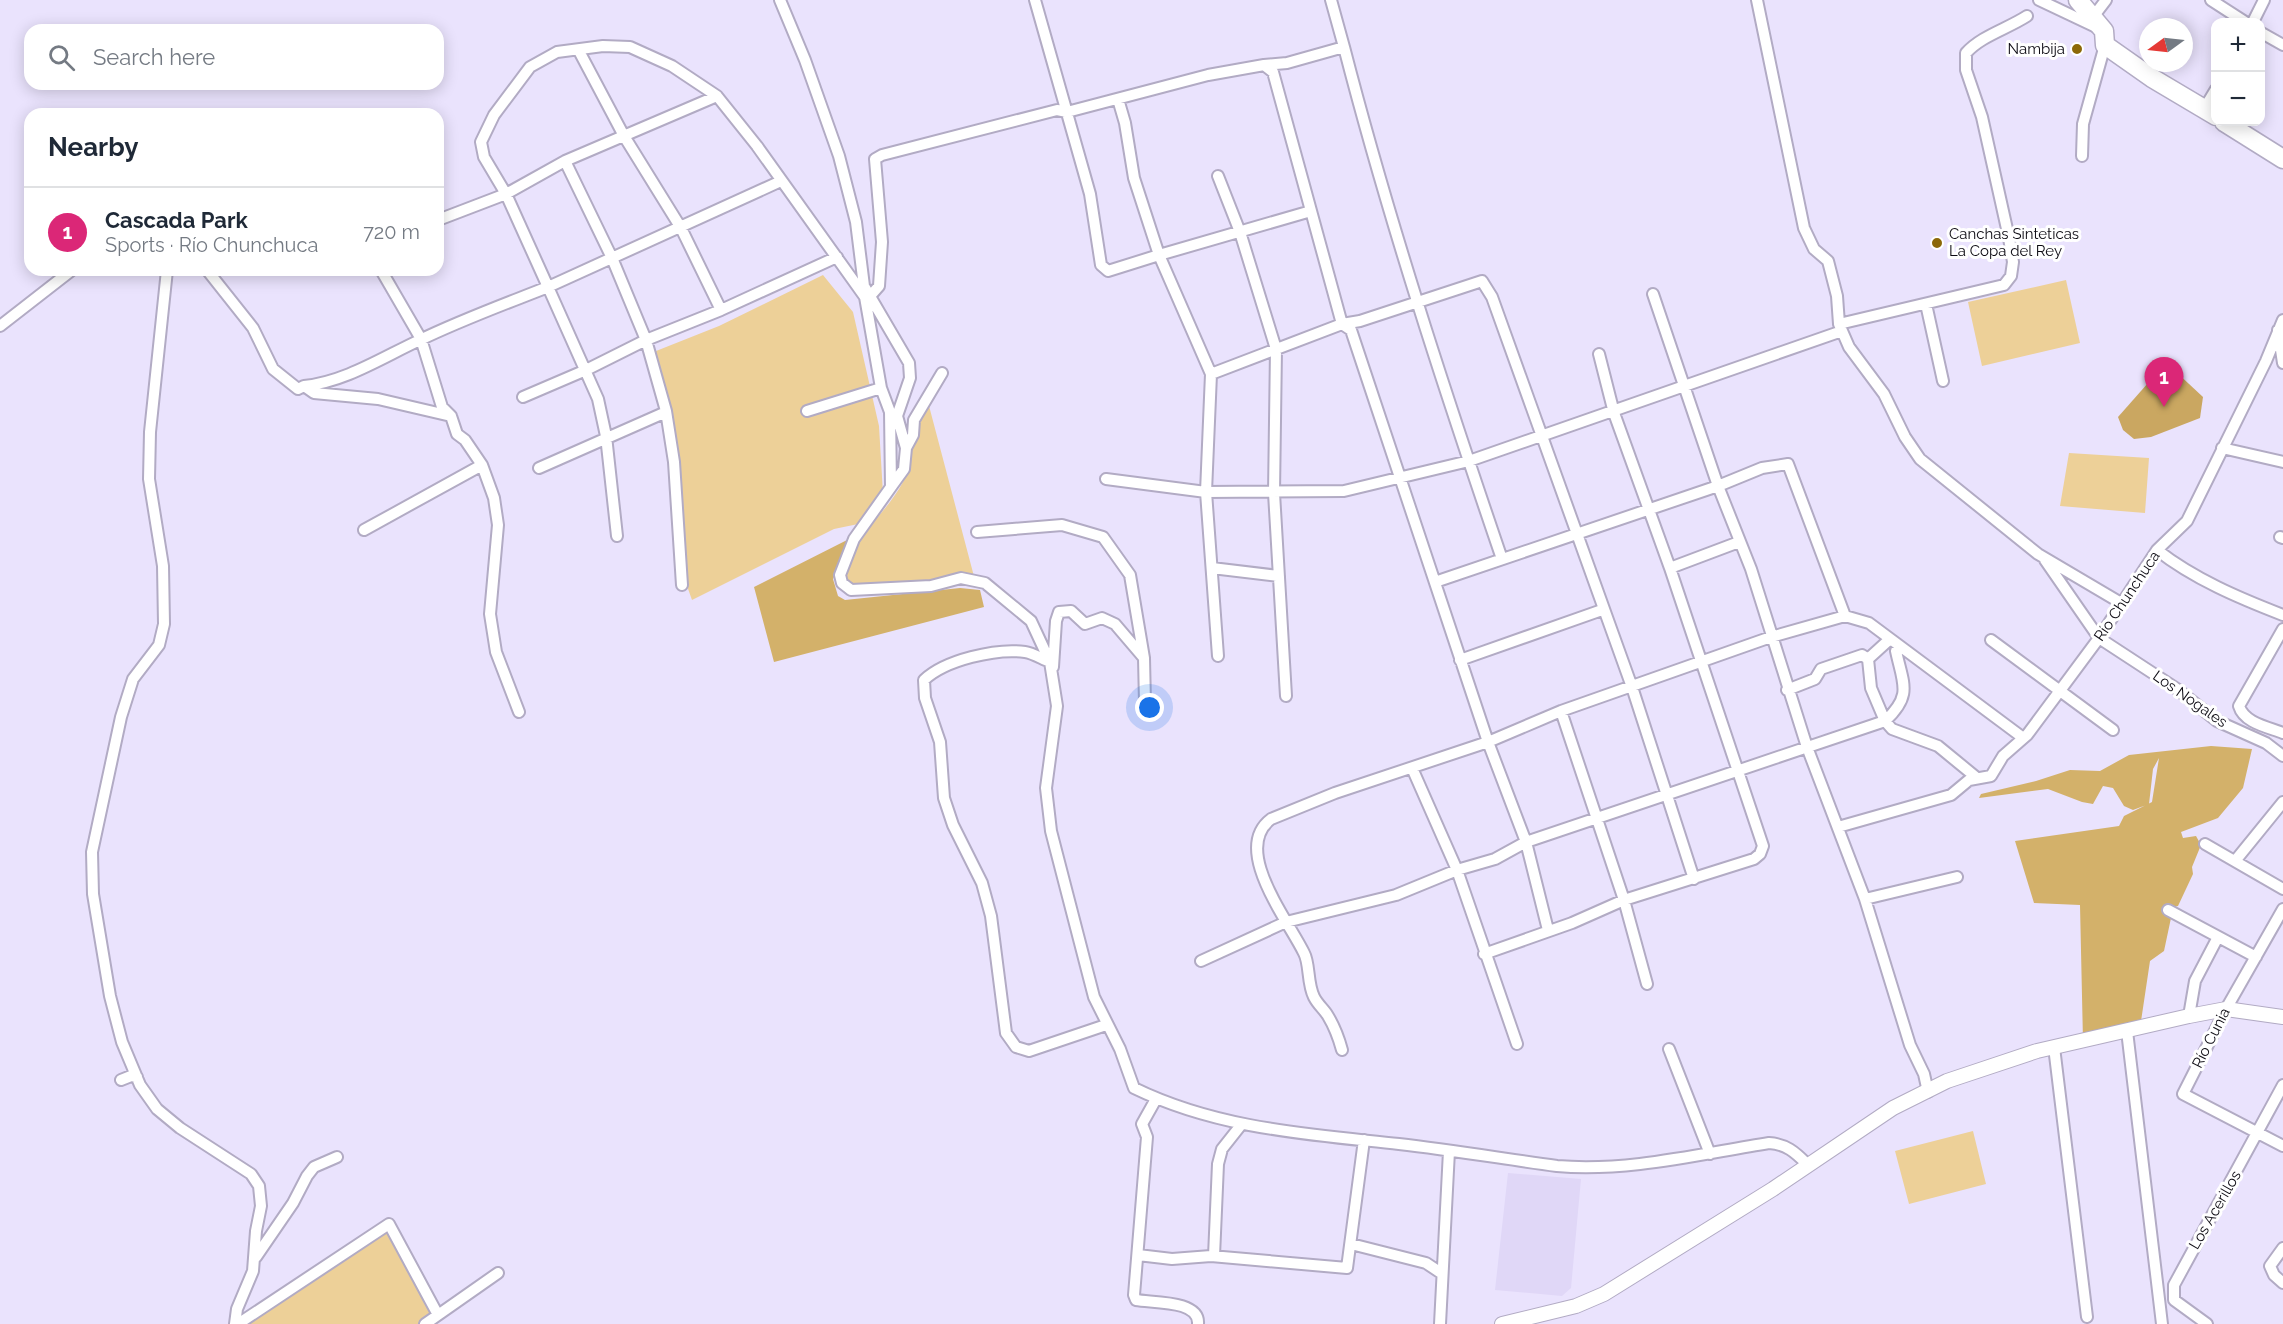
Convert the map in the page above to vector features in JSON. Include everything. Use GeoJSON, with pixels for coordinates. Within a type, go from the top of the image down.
{"type":"FeatureCollection","features":[{"type":"Feature","properties":{"kind":"highway"},"geometry":{"type":"LineString","coordinates":[[2078,0],[2101,31],[2152,78],[2210,112]]}},
{"type":"Feature","properties":{"kind":"highway"},"geometry":{"type":"LineString","coordinates":[[2230,126],[2283,159]]}},
{"type":"Feature","properties":{"kind":"street"},"geometry":{"type":"LineString","coordinates":[[780,0],[805,60],[839,156],[856,222],[881,388],[890,412],[891,487]]}},
{"type":"Feature","properties":{"kind":"street"},"geometry":{"type":"LineString","coordinates":[[1035,0],[1090,194],[1101,266],[1108,271],[1311,211]]}},
{"type":"Feature","properties":{"kind":"street"},"geometry":{"type":"LineString","coordinates":[[1331,0],[1376,170],[1415,302],[1502,559]]}},
{"type":"Feature","properties":{"kind":"street"},"geometry":{"type":"LineString","coordinates":[[1757,0],[1804,228],[1814,249],[1828,261],[1837,296],[1840,328],[1849,348],[1884,394],[1905,437],[1920,459],[2043,557],[2121,603]]}},
{"type":"Feature","properties":{"kind":"street"},"geometry":{"type":"LineString","coordinates":[[2039,0],[2101,31]]}},
{"type":"Feature","properties":{"kind":"street"},"geometry":{"type":"LineString","coordinates":[[2082,156],[2083,124],[2106,0]]}},
{"type":"Feature","properties":{"kind":"street"},"geometry":{"type":"LineString","coordinates":[[2211,0],[2239,18]]}},
{"type":"Feature","properties":{"kind":"street"},"geometry":{"type":"LineString","coordinates":[[2255,18],[2264,0]]}},
{"type":"Feature","properties":{"kind":"street"},"geometry":{"type":"LineString","coordinates":[[1106,479],[1206,492],[1274,493],[1344,491],[1402,479],[1544,437],[1840,328],[2004,285],[2011,276],[2013,262],[2009,238],[1982,117],[1966,70],[1965,53],[1975,43],[2002,32],[2027,16]]}},
{"type":"Feature","properties":{"kind":"street"},"geometry":{"type":"LineString","coordinates":[[2265,35],[2283,45]]}},
{"type":"Feature","properties":{"kind":"street"},"geometry":{"type":"LineString","coordinates":[[617,536],[606,436],[598,399],[506,194],[484,157],[481,141],[494,114],[530,67],[557,52],[579,51],[603,46],[630,47],[672,66],[717,96],[868,296],[909,363],[910,378],[897,416],[906,448]]}},
{"type":"Feature","properties":{"kind":"street"},"geometry":{"type":"LineString","coordinates":[[868,296],[879,286],[882,242],[875,159],[965,132],[1057,110],[1067,112],[1208,75],[1264,64],[1287,63],[1344,47]]}},
{"type":"Feature","properties":{"kind":"street"},"geometry":{"type":"LineString","coordinates":[[579,51],[624,136],[681,228],[721,310]]}},
{"type":"Feature","properties":{"kind":"street"},"geometry":{"type":"LineString","coordinates":[[1264,64],[1273,72],[1342,324],[1350,330],[1402,479],[1488,742],[1526,842],[1548,930]]}},
{"type":"Feature","properties":{"kind":"street"},"geometry":{"type":"LineString","coordinates":[[444,218],[506,194],[566,161],[717,96]]}},
{"type":"Feature","properties":{"kind":"street"},"geometry":{"type":"LineString","coordinates":[[1118,99],[1125,123],[1134,178],[1159,255],[1211,374],[1206,492],[1218,656]]}},
{"type":"Feature","properties":{"kind":"street"},"geometry":{"type":"LineString","coordinates":[[566,161],[612,258],[646,340],[666,412],[674,462],[682,585]]}},
{"type":"Feature","properties":{"kind":"street"},"geometry":{"type":"LineString","coordinates":[[1218,176],[1240,232],[1276,349],[1274,493],[1286,696]]}},
{"type":"Feature","properties":{"kind":"street"},"geometry":{"type":"LineString","coordinates":[[212,276],[253,328],[273,369],[298,389],[348,374],[422,339],[681,228],[781,181]]}},
{"type":"Feature","properties":{"kind":"street"},"geometry":{"type":"LineString","coordinates":[[523,397],[586,370],[646,340],[721,310],[837,257]]}},
{"type":"Feature","properties":{"kind":"street"},"geometry":{"type":"LineString","coordinates":[[0,326],[64,276]]}},
{"type":"Feature","properties":{"kind":"street"},"geometry":{"type":"LineString","coordinates":[[165,276],[150,432],[149,479],[163,566],[164,624],[159,645],[145,659],[133,678],[121,717],[92,852],[93,894],[110,996],[122,1042],[137,1077],[157,1109],[180,1128],[252,1174],[259,1186],[261,1206],[254,1270],[237,1309],[237,1324]]}},
{"type":"Feature","properties":{"kind":"street"},"geometry":{"type":"LineString","coordinates":[[385,276],[422,339],[442,407],[451,416],[457,434],[465,440],[482,465],[494,498],[498,525],[490,614],[495,643],[511,696],[519,712]]}},
{"type":"Feature","properties":{"kind":"street"},"geometry":{"type":"LineString","coordinates":[[1211,374],[1342,324],[1360,321],[1482,282],[1492,297],[1544,437],[1602,610],[1632,687],[1694,879]]}},
{"type":"Feature","properties":{"kind":"street"},"geometry":{"type":"LineString","coordinates":[[1653,294],[1686,384],[1718,486],[1751,569],[1787,690],[1807,747],[1866,900],[1910,1045],[1924,1074],[1928,1092]]}},
{"type":"Feature","properties":{"kind":"street"},"geometry":{"type":"LineString","coordinates":[[1926,304],[1943,381]]}},
{"type":"Feature","properties":{"kind":"street"},"geometry":{"type":"LineString","coordinates":[[2281,325],[2283,363]]}},
{"type":"Feature","properties":{"kind":"street","name":"Río Chunchuca"},"geometry":{"type":"LineString","coordinates":[[1838,827],[1951,795],[1960,790],[1965,782],[1991,776],[2002,756],[2022,737],[2060,691],[2099,638],[2157,550],[2187,521],[2266,361],[2281,325]]}},
{"type":"Feature","properties":{"kind":"street"},"geometry":{"type":"LineString","coordinates":[[1485,954],[1624,900],[1694,879],[1760,855],[1762,846],[1670,568],[1614,412],[1599,354]]}},
{"type":"Feature","properties":{"kind":"street"},"geometry":{"type":"LineString","coordinates":[[942,373],[914,420],[912,435],[906,448],[904,469],[854,539],[840,575],[846,588],[931,586],[962,578],[985,583],[1031,621],[1051,666]]}},
{"type":"Feature","properties":{"kind":"street"},"geometry":{"type":"LineString","coordinates":[[304,386],[314,393],[378,399],[451,416]]}},
{"type":"Feature","properties":{"kind":"street"},"geometry":{"type":"LineString","coordinates":[[807,411],[881,388]]}},
{"type":"Feature","properties":{"kind":"street"},"geometry":{"type":"LineString","coordinates":[[539,468],[606,436],[666,412]]}},
{"type":"Feature","properties":{"kind":"street"},"geometry":{"type":"LineString","coordinates":[[2222,448],[2283,462]]}},
{"type":"Feature","properties":{"kind":"street"},"geometry":{"type":"LineString","coordinates":[[1435,582],[1649,507],[1718,486],[1762,468],[1788,464],[1845,616]]}},
{"type":"Feature","properties":{"kind":"street"},"geometry":{"type":"LineString","coordinates":[[364,530],[482,465]]}},
{"type":"Feature","properties":{"kind":"street"},"geometry":{"type":"LineString","coordinates":[[977,532],[1062,525],[1103,537],[1130,574],[1144,658],[1145,703]]}},
{"type":"Feature","properties":{"kind":"street"},"geometry":{"type":"LineString","coordinates":[[1670,568],[1739,542]]}},
{"type":"Feature","properties":{"kind":"street"},"geometry":{"type":"LineString","coordinates":[[2157,550],[2175,564],[2239,598],[2283,615]]}},
{"type":"Feature","properties":{"kind":"street"},"geometry":{"type":"LineString","coordinates":[[2043,557],[2099,638]]}},
{"type":"Feature","properties":{"kind":"street"},"geometry":{"type":"LineString","coordinates":[[1212,568],[1279,576]]}},
{"type":"Feature","properties":{"kind":"street"},"geometry":{"type":"LineString","coordinates":[[1460,660],[1602,610]]}},
{"type":"Feature","properties":{"kind":"street"},"geometry":{"type":"LineString","coordinates":[[1144,658],[1115,624],[1102,618],[1085,624],[1071,611],[1059,612],[1051,666],[1057,706],[1046,788],[1051,831],[1094,997],[1119,1049],[1134,1088],[1156,1099],[1241,1125],[1290,1134],[1364,1140],[1581,1168],[1659,1162],[1769,1143],[1780,1144],[1791,1149],[1807,1164]]}},
{"type":"Feature","properties":{"kind":"street"},"geometry":{"type":"LineString","coordinates":[[1342,1050],[1327,1015],[1314,997],[1306,973],[1306,955],[1286,922],[1256,858],[1256,838],[1262,825],[1271,819],[1335,793],[1488,742],[1561,711],[1701,664],[1771,637],[1845,616],[1869,623],[2022,737]]}},
{"type":"Feature","properties":{"kind":"street"},"geometry":{"type":"LineString","coordinates":[[2283,628],[2240,706],[2244,716],[2251,721],[2283,733]]}},
{"type":"Feature","properties":{"kind":"street","name":"Los Nogales"},"geometry":{"type":"LineString","coordinates":[[2099,638],[2177,689],[2217,721],[2266,742],[2283,756]]}},
{"type":"Feature","properties":{"kind":"street"},"geometry":{"type":"LineString","coordinates":[[1868,659],[1890,639]]}},
{"type":"Feature","properties":{"kind":"street"},"geometry":{"type":"LineString","coordinates":[[1991,640],[2113,730]]}},
{"type":"Feature","properties":{"kind":"street"},"geometry":{"type":"LineString","coordinates":[[1201,961],[1286,922],[1371,903],[1457,870],[1495,859],[1526,842],[1885,721],[1898,709],[1904,698],[1904,684],[1896,651],[1902,648]]}},
{"type":"Feature","properties":{"kind":"street"},"geometry":{"type":"LineString","coordinates":[[1051,666],[1028,652],[1001,651],[936,668],[924,680],[925,698],[940,742],[944,798],[953,825],[982,883],[991,916],[1006,1033],[1016,1047],[1029,1051],[1106,1025]]}},
{"type":"Feature","properties":{"kind":"street"},"geometry":{"type":"LineString","coordinates":[[1787,690],[1815,679],[1821,669],[1862,655],[1868,659]]}},
{"type":"Feature","properties":{"kind":"street"},"geometry":{"type":"LineString","coordinates":[[1868,659],[1871,688],[1885,721],[1892,729],[1938,747],[1977,778]]}},
{"type":"Feature","properties":{"kind":"street"},"geometry":{"type":"LineString","coordinates":[[1561,711],[1624,900],[1647,984]]}},
{"type":"Feature","properties":{"kind":"street"},"geometry":{"type":"LineString","coordinates":[[1412,768],[1457,870],[1517,1044]]}},
{"type":"Feature","properties":{"kind":"street"},"geometry":{"type":"LineString","coordinates":[[2235,861],[2283,802]]}},
{"type":"Feature","properties":{"kind":"street"},"geometry":{"type":"LineString","coordinates":[[2205,844],[2283,889]]}},
{"type":"Feature","properties":{"kind":"street"},"geometry":{"type":"LineString","coordinates":[[1866,900],[1957,877]]}},
{"type":"Feature","properties":{"kind":"street","name":"Río Cunia"},"geometry":{"type":"LineString","coordinates":[[2258,1134],[2183,1094],[2226,1009],[2283,909]]}},
{"type":"Feature","properties":{"kind":"street"},"geometry":{"type":"LineString","coordinates":[[2168,910],[2256,957]]}},
{"type":"Feature","properties":{"kind":"street"},"geometry":{"type":"LineString","coordinates":[[2189,1016],[2195,981],[2218,937]]}},
{"type":"Feature","properties":{"kind":"street"},"geometry":{"type":"LineString","coordinates":[[1502,1324],[1529,1321],[1576,1306],[1604,1294],[1773,1189],[1893,1108],[1947,1081],[2054,1047],[2189,1016],[2226,1009],[2283,1017]]}},
{"type":"Feature","properties":{"kind":"street"},"geometry":{"type":"LineString","coordinates":[[2127,1031],[2162,1324]]}},
{"type":"Feature","properties":{"kind":"street"},"geometry":{"type":"LineString","coordinates":[[2054,1047],[2087,1317]]}},
{"type":"Feature","properties":{"kind":"street"},"geometry":{"type":"LineString","coordinates":[[1669,1049],[1710,1154]]}},
{"type":"Feature","properties":{"kind":"street"},"geometry":{"type":"LineString","coordinates":[[121,1080],[131,1076],[137,1077]]}},
{"type":"Feature","properties":{"kind":"street","name":"Los Acerillos"},"geometry":{"type":"LineString","coordinates":[[2207,1324],[2174,1300],[2174,1285],[2283,1086]]}},
{"type":"Feature","properties":{"kind":"street"},"geometry":{"type":"LineString","coordinates":[[1156,1099],[1142,1124],[1147,1137],[1134,1295],[1136,1300],[1183,1305],[1192,1309],[1199,1319],[1198,1324]]}},
{"type":"Feature","properties":{"kind":"street"},"geometry":{"type":"LineString","coordinates":[[1214,1256],[1218,1164],[1222,1149],[1241,1125]]}},
{"type":"Feature","properties":{"kind":"street"},"geometry":{"type":"LineString","coordinates":[[2258,1134],[2283,1146]]}},
{"type":"Feature","properties":{"kind":"street"},"geometry":{"type":"LineString","coordinates":[[1138,1254],[1172,1259],[1214,1256],[1347,1268],[1364,1140]]}},
{"type":"Feature","properties":{"kind":"street"},"geometry":{"type":"LineString","coordinates":[[1440,1324],[1449,1151]]}},
{"type":"Feature","properties":{"kind":"street"},"geometry":{"type":"LineString","coordinates":[[254,1260],[293,1203],[314,1167],[337,1157]]}},
{"type":"Feature","properties":{"kind":"street"},"geometry":{"type":"LineString","coordinates":[[237,1324],[389,1224],[438,1314]]}},
{"type":"Feature","properties":{"kind":"street"},"geometry":{"type":"LineString","coordinates":[[1351,1244],[1426,1263],[1441,1273]]}},
{"type":"Feature","properties":{"kind":"street"},"geometry":{"type":"LineString","coordinates":[[2280,1280],[2270,1266],[2283,1248]]}},
{"type":"Feature","properties":{"kind":"street"},"geometry":{"type":"LineString","coordinates":[[425,1324],[498,1273]]}},
{"type":"Feature","properties":{"kind":"shaded area"},"geometry":{"type":"Polygon","coordinates":[[[823,275],[853,312],[879,426],[883,494],[863,523],[834,529],[692,600],[687,586],[683,502],[671,412],[651,353],[719,326],[823,275]]]}},
{"type":"Feature","properties":{"kind":"shaded area"},"geometry":{"type":"Polygon","coordinates":[[[2066,280],[2080,343],[1982,366],[1968,302],[2066,280]]]}},
{"type":"Feature","properties":{"kind":"shaded area"},"geometry":{"type":"Polygon","coordinates":[[[2174,370],[2203,397],[2200,418],[2151,437],[2134,439],[2123,430],[2118,417],[2156,374],[2174,370]]]}},
{"type":"Feature","properties":{"kind":"shaded area"},"geometry":{"type":"Polygon","coordinates":[[[928,402],[976,584],[964,579],[846,590],[847,573],[857,544],[895,496],[905,477],[914,434],[928,402]]]}},
{"type":"Feature","properties":{"kind":"shaded area"},"geometry":{"type":"Polygon","coordinates":[[[2069,453],[2149,458],[2145,513],[2060,506],[2069,453]]]}},
{"type":"Feature","properties":{"kind":"shaded area"},"geometry":{"type":"Polygon","coordinates":[[[853,537],[833,579],[838,596],[845,600],[960,588],[980,590],[984,607],[774,662],[754,587],[853,537]]]}},
{"type":"Feature","properties":{"kind":"shaded area"},"geometry":{"type":"Polygon","coordinates":[[[2211,746],[2252,749],[2243,788],[2218,818],[2181,832],[2183,838],[2196,836],[2201,845],[2192,867],[2193,874],[2178,906],[2166,909],[2171,918],[2164,951],[2150,961],[2140,1028],[2083,1041],[2080,905],[2034,903],[2015,841],[2119,826],[2124,816],[2145,806],[2133,810],[2124,806],[2113,788],[2103,786],[2093,804],[2048,789],[1979,798],[1981,794],[2070,770],[2100,771],[2129,755],[2211,746]],[[2159,758],[2153,769],[2149,803],[2152,802],[2159,758]]]}},
{"type":"Feature","properties":{"kind":"shaded area"},"geometry":{"type":"Polygon","coordinates":[[[1973,1131],[1986,1184],[1909,1204],[1895,1151],[1973,1131]]]}},
{"type":"Feature","properties":{"kind":"shaded area"},"geometry":{"type":"Polygon","coordinates":[[[1508,1173],[1581,1179],[1571,1288],[1562,1296],[1495,1290],[1508,1173]]]}},
{"type":"Feature","properties":{"kind":"shaded area"},"geometry":{"type":"Polygon","coordinates":[[[387,1228],[434,1315],[421,1324],[241,1324],[387,1228]]]}},
{"type":"Feature","properties":{"kind":"place","name":"Nambija"},"geometry":{"type":"Point","coordinates":[2077,49]}},
{"type":"Feature","properties":{"kind":"place","name":"Canchas Sinteticas La Copa del Rey"},"geometry":{"type":"Point","coordinates":[1937,243]}},
{"type":"Feature","properties":{"kind":"place","name":"Cascada Park"},"geometry":{"type":"Point","coordinates":[2164,407]}}]}
